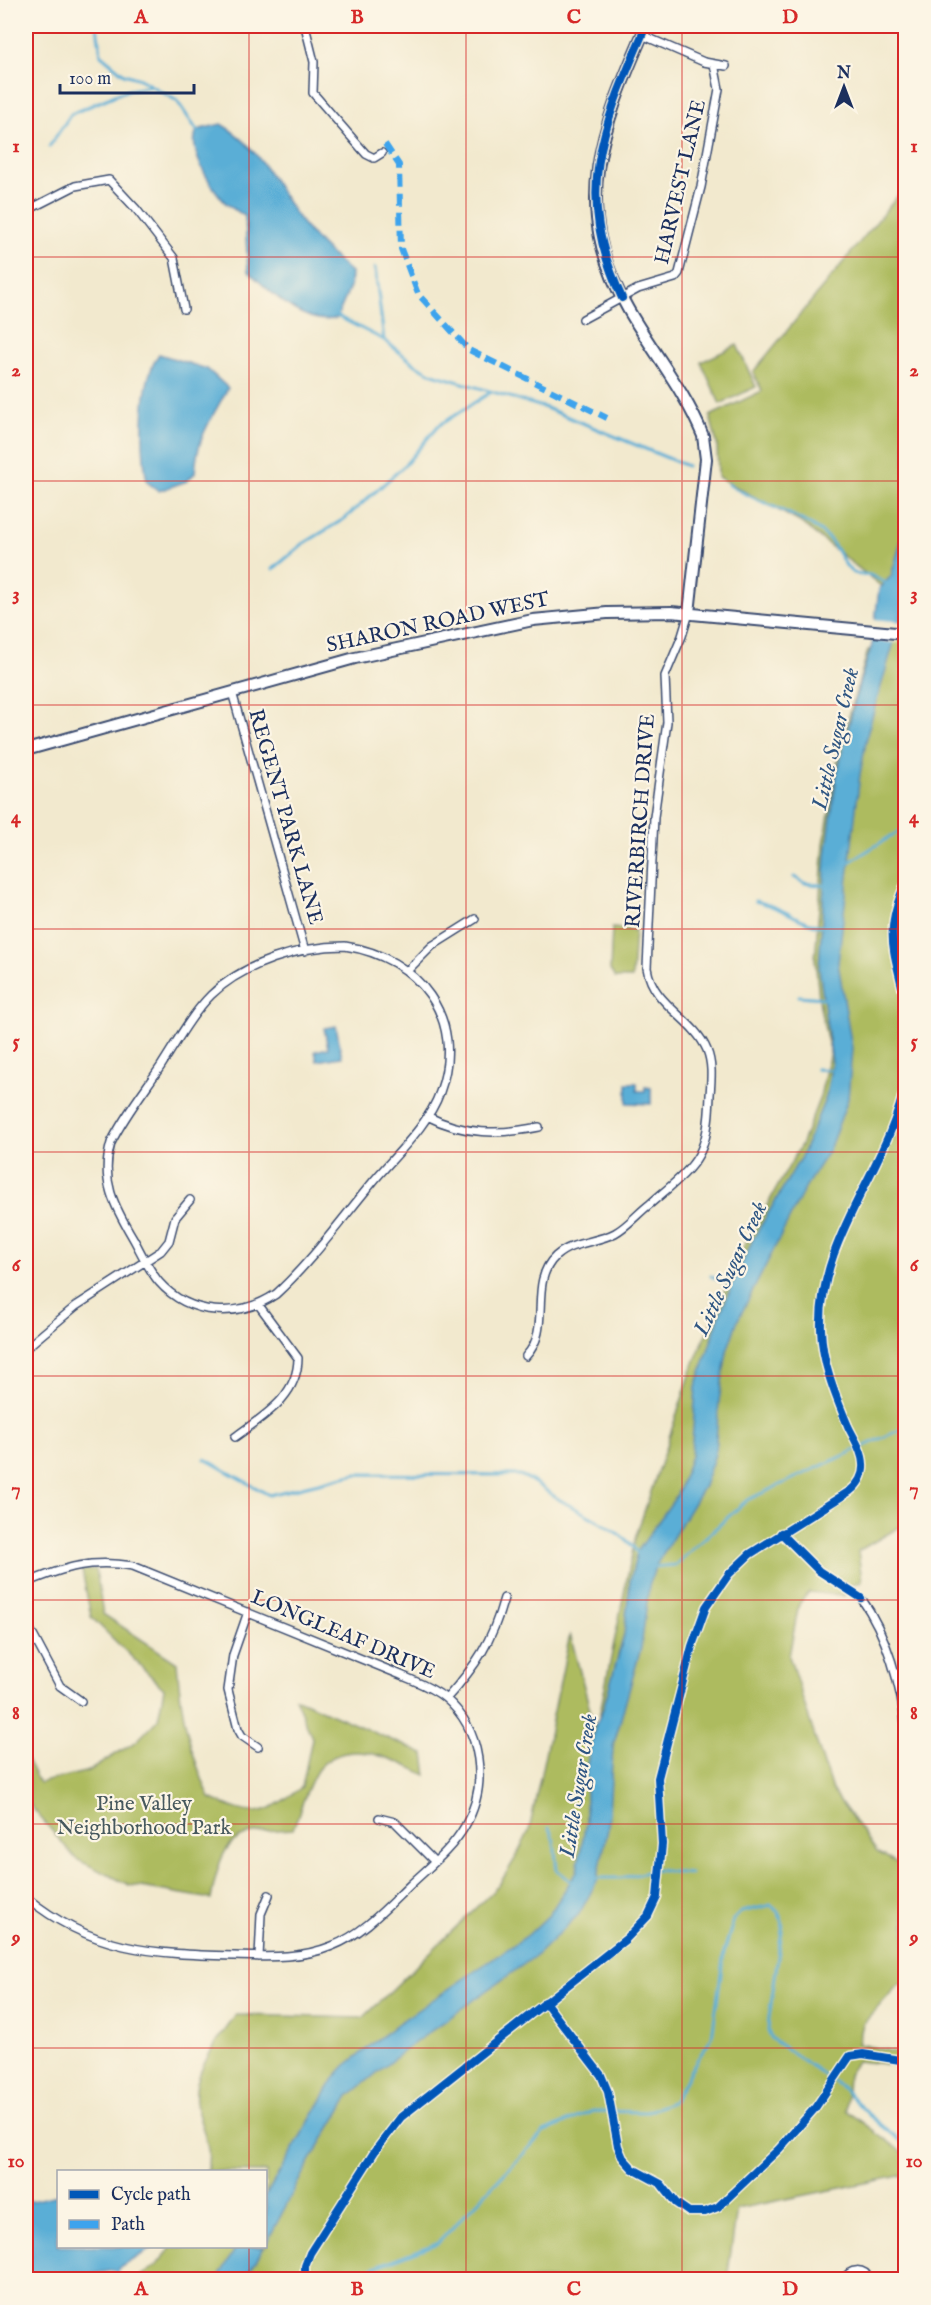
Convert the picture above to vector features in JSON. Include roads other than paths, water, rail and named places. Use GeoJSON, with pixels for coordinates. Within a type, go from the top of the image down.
{"type":"FeatureCollection","features":[{"type":"Feature","properties":{"kind":"main road"},"geometry":{"type":"LineString","coordinates":[[644,30],[610,111],[597,170],[599,232],[622,297],[698,424],[704,442],[706,459],[689,613]]}},
{"type":"Feature","properties":{"kind":"main road","name":"SHARON ROAD WEST"},"geometry":{"type":"LineString","coordinates":[[26,750],[355,658],[511,623],[607,613],[689,613],[906,634]]}},
{"type":"Feature","properties":{"kind":"street"},"geometry":{"type":"LineString","coordinates":[[305,26],[314,62],[314,93],[366,154],[374,158],[382,153]]}},
{"type":"Feature","properties":{"kind":"street"},"geometry":{"type":"LineString","coordinates":[[644,30],[714,64],[726,66]]}},
{"type":"Feature","properties":{"kind":"street","name":"HARVEST LANE"},"geometry":{"type":"LineString","coordinates":[[583,319],[638,289],[675,278],[679,273],[701,187],[719,89],[714,64]]}},
{"type":"Feature","properties":{"kind":"street"},"geometry":{"type":"LineString","coordinates":[[26,211],[75,186],[109,180],[137,210],[174,258],[184,309]]}},
{"type":"Feature","properties":{"kind":"street","name":"RIVERBIRCH DRIVE"},"geometry":{"type":"LineString","coordinates":[[526,1356],[539,1335],[542,1281],[550,1263],[563,1250],[603,1238],[623,1227],[686,1174],[703,1149],[708,1133],[711,1074],[708,1054],[699,1037],[652,986],[647,968],[654,816],[667,722],[666,676],[689,613]]}},
{"type":"Feature","properties":{"kind":"street","name":"REGENT PARK LANE"},"geometry":{"type":"LineString","coordinates":[[232,693],[305,951]]}},
{"type":"Feature","properties":{"kind":"street"},"geometry":{"type":"LineString","coordinates":[[408,970],[432,946],[475,919]]}},
{"type":"Feature","properties":{"kind":"street"},"geometry":{"type":"LineString","coordinates":[[329,946],[362,949],[395,961],[408,970],[431,997],[445,1037],[444,1078],[440,1093],[427,1116],[287,1284],[258,1304],[222,1311],[196,1306],[170,1293],[155,1277],[117,1210],[107,1184],[107,1156],[117,1130],[211,995],[238,975],[254,967],[329,946]]}},
{"type":"Feature","properties":{"kind":"street"},"geometry":{"type":"LineString","coordinates":[[427,1116],[454,1128],[480,1132],[509,1132],[539,1127]]}},
{"type":"Feature","properties":{"kind":"street"},"geometry":{"type":"LineString","coordinates":[[26,1348],[76,1306],[161,1251],[169,1241],[175,1218],[190,1200]]}},
{"type":"Feature","properties":{"kind":"street"},"geometry":{"type":"LineString","coordinates":[[235,1437],[287,1396],[298,1368],[298,1358],[258,1304]]}},
{"type":"Feature","properties":{"kind":"street","name":"LONGLEAF DRIVE"},"geometry":{"type":"LineString","coordinates":[[26,1582],[81,1563],[115,1563],[151,1572],[426,1686],[446,1699],[461,1716],[472,1737],[479,1765],[480,1781],[472,1812],[465,1827],[434,1862],[365,1927],[342,1941],[304,1955],[259,1957],[170,1954],[131,1949],[72,1928],[26,1897]]}},
{"type":"Feature","properties":{"kind":"street"},"geometry":{"type":"LineString","coordinates":[[446,1699],[480,1659],[498,1622],[504,1598]]}},
{"type":"Feature","properties":{"kind":"street"},"geometry":{"type":"LineString","coordinates":[[861,1598],[874,1616],[894,1675],[906,1730]]}},
{"type":"Feature","properties":{"kind":"street"},"geometry":{"type":"LineString","coordinates":[[248,1612],[233,1655],[228,1690],[238,1729],[242,1736],[258,1747]]}},
{"type":"Feature","properties":{"kind":"street"},"geometry":{"type":"LineString","coordinates":[[26,1622],[60,1686],[81,1701]]}},
{"type":"Feature","properties":{"kind":"street"},"geometry":{"type":"LineString","coordinates":[[379,1818],[395,1822],[434,1862]]}},
{"type":"Feature","properties":{"kind":"street"},"geometry":{"type":"LineString","coordinates":[[259,1957],[261,1914],[269,1895]]}},
{"type":"Feature","properties":{"kind":"street"},"geometry":{"type":"LineString","coordinates":[[843,2280],[850,2271],[857,2270],[863,2272],[870,2280]]}},
{"type":"Feature","properties":{"kind":"water"},"geometry":{"type":"Polygon","coordinates":[[[221,124],[246,143],[305,226],[351,272],[350,287],[337,318],[325,320],[300,313],[288,306],[248,271],[245,216],[227,204],[217,192],[201,166],[195,147],[197,130],[221,124]]]}},
{"type":"Feature","properties":{"kind":"water"},"geometry":{"type":"Polygon","coordinates":[[[159,354],[207,369],[228,388],[202,438],[195,473],[187,481],[159,491],[147,482],[143,416],[148,381],[152,366],[159,354]]]}},
{"type":"Feature","properties":{"kind":"water"},"geometry":{"type":"Polygon","coordinates":[[[905,527],[905,604],[868,731],[860,774],[838,963],[852,1048],[848,1099],[829,1150],[806,1186],[737,1322],[727,1351],[719,1401],[715,1454],[704,1486],[655,1567],[649,1586],[641,1648],[613,1747],[608,1829],[597,1881],[579,1914],[538,1954],[402,2052],[349,2096],[303,2173],[267,2242],[267,2193],[335,2077],[345,2066],[397,2024],[528,1935],[549,1915],[577,1871],[586,1822],[586,1769],[595,1726],[603,1709],[624,1635],[630,1581],[637,1552],[677,1495],[691,1456],[696,1387],[721,1311],[753,1239],[801,1157],[826,1097],[832,1062],[819,968],[826,855],[837,774],[859,684],[872,645],[879,589],[891,576],[905,527]]]}},
{"type":"Feature","properties":{"kind":"water"},"geometry":{"type":"Polygon","coordinates":[[[336,1026],[342,1057],[317,1061],[315,1051],[328,1048],[324,1028],[336,1026]]]}},
{"type":"Feature","properties":{"kind":"water"},"geometry":{"type":"Polygon","coordinates":[[[627,1083],[637,1083],[637,1091],[645,1091],[645,1087],[651,1088],[651,1104],[627,1103],[627,1083]]]}},
{"type":"Feature","properties":{"kind":"water"},"geometry":{"type":"Polygon","coordinates":[[[57,2195],[57,2248],[152,2248],[116,2270],[85,2275],[79,2279],[26,2279],[26,2202],[57,2195]]]}},
{"type":"Feature","properties":{"kind":"water"},"geometry":{"type":"Polygon","coordinates":[[[236,2248],[263,2248],[245,2279],[218,2279],[236,2248]]]}},
{"type":"Feature","properties":{"kind":"waterway"},"geometry":{"type":"LineString","coordinates":[[97,26],[101,55],[124,74],[140,79],[177,101],[198,132]]}},
{"type":"Feature","properties":{"kind":"waterway"},"geometry":{"type":"LineString","coordinates":[[49,147],[71,114],[125,91],[151,86]]}},
{"type":"Feature","properties":{"kind":"waterway"},"geometry":{"type":"LineString","coordinates":[[375,268],[384,340]]}},
{"type":"Feature","properties":{"kind":"waterway"},"geometry":{"type":"LineString","coordinates":[[335,315],[384,340],[416,365],[433,374],[546,408],[687,466]]}},
{"type":"Feature","properties":{"kind":"waterway"},"geometry":{"type":"LineString","coordinates":[[273,569],[303,544],[344,519],[405,465],[438,426],[491,392]]}},
{"type":"Feature","properties":{"kind":"waterway"},"geometry":{"type":"LineString","coordinates":[[728,484],[815,528],[830,540],[845,565],[853,573],[870,575],[886,583]]}},
{"type":"Feature","properties":{"kind":"waterway"},"geometry":{"type":"LineString","coordinates":[[846,864],[906,827]]}},
{"type":"Feature","properties":{"kind":"waterway"},"geometry":{"type":"LineString","coordinates":[[794,877],[804,883],[827,886]]}},
{"type":"Feature","properties":{"kind":"waterway"},"geometry":{"type":"LineString","coordinates":[[755,901],[806,922],[825,927]]}},
{"type":"Feature","properties":{"kind":"waterway"},"geometry":{"type":"LineString","coordinates":[[799,996],[824,998]]}},
{"type":"Feature","properties":{"kind":"waterway"},"geometry":{"type":"LineString","coordinates":[[816,1069],[835,1070]]}},
{"type":"Feature","properties":{"kind":"waterway","name":"Little Sugar Creek"},"geometry":{"type":"LineString","coordinates":[[711,1276],[736,1289]]}},
{"type":"Feature","properties":{"kind":"waterway"},"geometry":{"type":"LineString","coordinates":[[652,1567],[675,1565],[747,1500],[906,1427]]}},
{"type":"Feature","properties":{"kind":"waterway"},"geometry":{"type":"LineString","coordinates":[[205,1459],[269,1495],[356,1474],[520,1475],[614,1531],[633,1546],[638,1554]]}},
{"type":"Feature","properties":{"kind":"waterway","name":"Little Sugar Creek"},"geometry":{"type":"LineString","coordinates":[[549,1828],[554,1841],[557,1870],[574,1884]]}},
{"type":"Feature","properties":{"kind":"waterway"},"geometry":{"type":"LineString","coordinates":[[594,1878],[621,1878],[656,1870],[690,1874]]}},
{"type":"Feature","properties":{"kind":"waterway"},"geometry":{"type":"LineString","coordinates":[[340,2280],[438,2243],[544,2132],[593,2111],[647,2112],[674,2101],[712,2037],[724,1952],[734,1919],[741,1912],[771,1905],[778,1912],[783,1923],[769,2017],[768,2031],[772,2039],[843,2088],[869,2115],[906,2145]]}},
{"type":"Feature","properties":{"kind":"waterway"},"geometry":{"type":"LineString","coordinates":[[116,2270],[121,2280]]}},
{"type":"Feature","properties":{"kind":"park label","name":"Pine Valley Neighborhood Park"},"geometry":{"type":"Point","coordinates":[144,1816]}}]}
